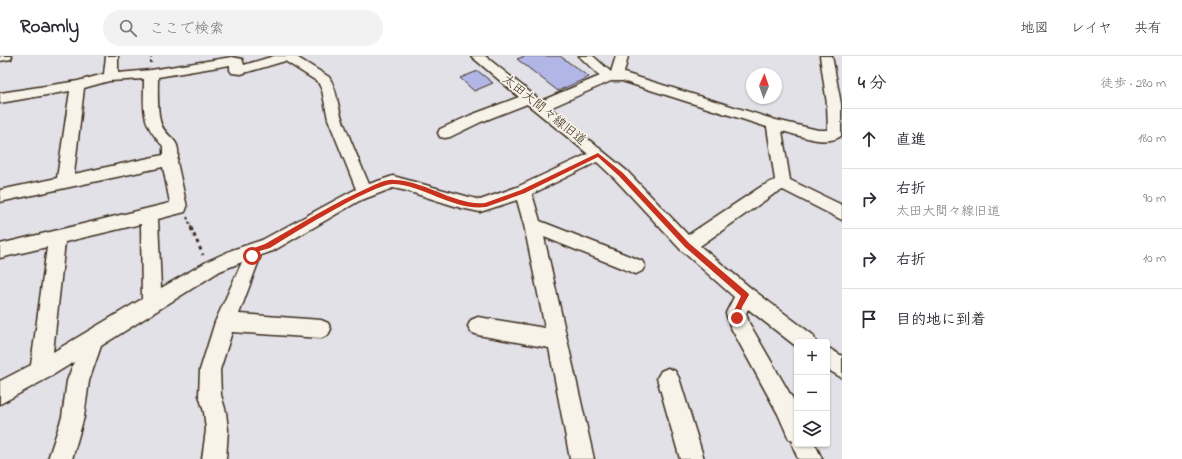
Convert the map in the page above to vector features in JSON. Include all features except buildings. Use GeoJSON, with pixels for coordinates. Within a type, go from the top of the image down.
{"type":"FeatureCollection","features":[{"type":"Feature","properties":{"kind":"street"},"geometry":{"type":"LineString","coordinates":[[0,57],[6,56]]}},
{"type":"Feature","properties":{"kind":"street"},"geometry":{"type":"LineString","coordinates":[[109,77],[111,73],[112,56]]}},
{"type":"Feature","properties":{"kind":"street"},"geometry":{"type":"LineString","coordinates":[[1,102],[109,77],[117,78],[151,74],[232,61],[237,62],[237,70],[241,70],[287,56],[324,80],[329,90],[335,119],[365,191]]}},
{"type":"Feature","properties":{"kind":"street","name":"太田大間々線旧道"},"geometry":{"type":"LineString","coordinates":[[478,56],[621,174],[687,245],[745,295],[802,339]]}},
{"type":"Feature","properties":{"kind":"street"},"geometry":{"type":"LineString","coordinates":[[585,56],[612,77]]}},
{"type":"Feature","properties":{"kind":"street"},"geometry":{"type":"LineString","coordinates":[[612,77],[622,56]]}},
{"type":"Feature","properties":{"kind":"street"},"geometry":{"type":"LineString","coordinates":[[445,133],[472,119],[513,106],[534,103],[612,77],[630,79],[774,124],[818,135],[832,135],[836,132],[838,105],[826,56]]}},
{"type":"Feature","properties":{"kind":"street"},"geometry":{"type":"LineString","coordinates":[[0,251],[149,216],[179,206],[169,163],[172,155],[170,144],[156,129],[153,122],[151,74]]}},
{"type":"Feature","properties":{"kind":"street"},"geometry":{"type":"LineString","coordinates":[[65,181],[78,85]]}},
{"type":"Feature","properties":{"kind":"street"},"geometry":{"type":"LineString","coordinates":[[774,124],[783,183]]}},
{"type":"Feature","properties":{"kind":"street"},"geometry":{"type":"LineString","coordinates":[[0,393],[41,371],[214,266],[238,255],[267,246],[365,191],[393,182],[480,206],[523,191],[598,154]]}},
{"type":"Feature","properties":{"kind":"street"},"geometry":{"type":"LineString","coordinates":[[0,196],[163,161],[169,163]]}},
{"type":"Feature","properties":{"kind":"street"},"geometry":{"type":"LineString","coordinates":[[783,183],[842,213]]}},
{"type":"Feature","properties":{"kind":"street"},"geometry":{"type":"LineString","coordinates":[[687,245],[768,190],[783,183]]}},
{"type":"Feature","properties":{"kind":"street"},"geometry":{"type":"LineString","coordinates":[[523,191],[534,225],[582,459]]}},
{"type":"Feature","properties":{"kind":"street"},"geometry":{"type":"LineString","coordinates":[[149,216],[152,303]]}},
{"type":"Feature","properties":{"kind":"street"},"geometry":{"type":"LineString","coordinates":[[534,225],[636,266]]}},
{"type":"Feature","properties":{"kind":"street"},"geometry":{"type":"LineString","coordinates":[[41,371],[57,238]]}},
{"type":"Feature","properties":{"kind":"street"},"geometry":{"type":"LineString","coordinates":[[214,459],[217,430],[215,412],[210,395],[210,370],[225,322],[251,261],[253,251]]}},
{"type":"Feature","properties":{"kind":"street"},"geometry":{"type":"LineString","coordinates":[[745,295],[736,313],[740,326],[786,406],[794,424]]}},
{"type":"Feature","properties":{"kind":"street"},"geometry":{"type":"LineString","coordinates":[[225,322],[321,329]]}},
{"type":"Feature","properties":{"kind":"street"},"geometry":{"type":"LineString","coordinates":[[478,326],[558,340]]}},
{"type":"Feature","properties":{"kind":"street"},"geometry":{"type":"LineString","coordinates":[[60,459],[73,417],[78,381],[93,339]]}},
{"type":"Feature","properties":{"kind":"street"},"geometry":{"type":"LineString","coordinates":[[830,359],[842,368]]}},
{"type":"Feature","properties":{"kind":"street"},"geometry":{"type":"LineString","coordinates":[[668,378],[692,459]]}},
{"type":"Feature","properties":{"kind":"street"},"geometry":{"type":"LineString","coordinates":[[804,447],[810,459]]}},
{"type":"Feature","properties":{"kind":"path"},"geometry":{"type":"LineString","coordinates":[[179,206],[184,209],[202,254],[214,266]]}},
{"type":"Feature","properties":{"kind":"route"},"geometry":{"type":"LineString","coordinates":[[252,256],[253,251],[267,246],[353,197],[384,184],[393,182],[408,185],[461,202],[480,206],[523,191],[598,154],[621,174],[650,207],[687,245],[745,295],[736,313],[737,318]]}}]}
